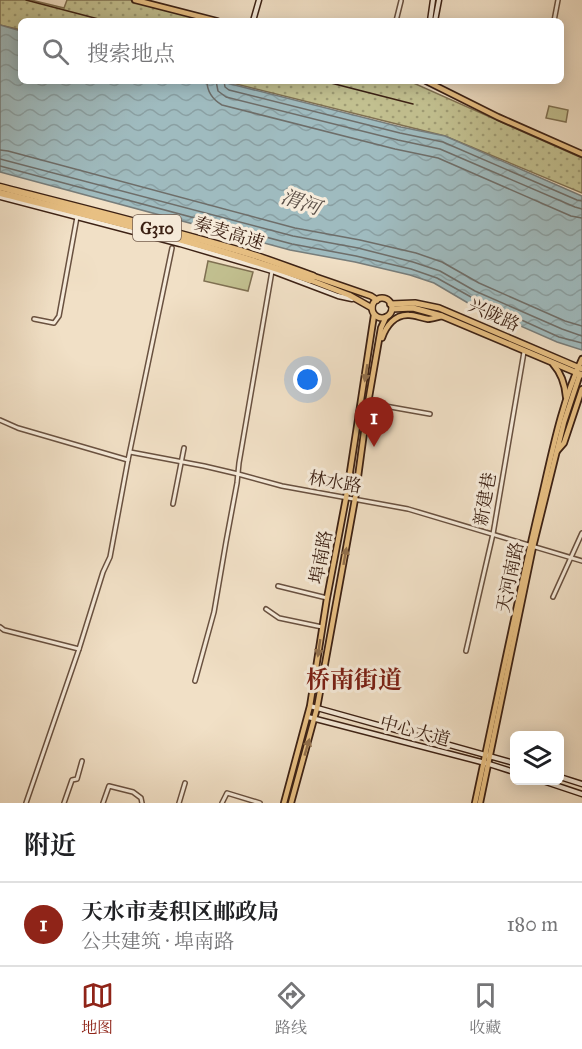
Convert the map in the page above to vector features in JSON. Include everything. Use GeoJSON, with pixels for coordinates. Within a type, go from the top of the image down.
{"type":"FeatureCollection","features":[{"type":"Feature","properties":{"kind":"highway","name":"秦麦高速"},"geometry":{"type":"LineString","coordinates":[[0,187],[235,249],[311,278],[359,300],[373,312]]}},
{"type":"Feature","properties":{"kind":"highway","name":"秦麦高速"},"geometry":{"type":"LineString","coordinates":[[0,195],[149,231],[371,296],[377,300]]}},
{"type":"Feature","properties":{"kind":"highway"},"geometry":{"type":"LineString","coordinates":[[377,300],[386,300],[391,306],[390,314],[386,317],[380,318],[373,312],[373,305],[377,300]]}},
{"type":"Feature","properties":{"kind":"highway","name":"兴陇路"},"geometry":{"type":"LineString","coordinates":[[391,306],[415,303],[440,308],[580,371]]}},
{"type":"Feature","properties":{"kind":"highway","name":"兴陇路"},"geometry":{"type":"LineString","coordinates":[[391,306],[413,308],[442,316],[551,362],[580,371]]}},
{"type":"Feature","properties":{"kind":"main road"},"geometry":{"type":"LineString","coordinates":[[138,0],[206,18]]}},
{"type":"Feature","properties":{"kind":"main road"},"geometry":{"type":"LineString","coordinates":[[254,18],[259,0]]}},
{"type":"Feature","properties":{"kind":"main road"},"geometry":{"type":"LineString","coordinates":[[430,18],[433,0]]}},
{"type":"Feature","properties":{"kind":"main road"},"geometry":{"type":"LineString","coordinates":[[436,18],[439,0]]}},
{"type":"Feature","properties":{"kind":"main road"},"geometry":{"type":"LineString","coordinates":[[432,84],[498,117],[582,154]]}},
{"type":"Feature","properties":{"kind":"main road"},"geometry":{"type":"LineString","coordinates":[[0,195],[180,244],[272,272],[338,296],[359,300]]}},
{"type":"Feature","properties":{"kind":"main road","name":"埠南路"},"geometry":{"type":"LineString","coordinates":[[284,803],[310,706],[346,498],[372,334],[373,312]]}},
{"type":"Feature","properties":{"kind":"main road"},"geometry":{"type":"LineString","coordinates":[[375,361],[385,330],[398,316],[410,315],[431,319],[442,316]]}},
{"type":"Feature","properties":{"kind":"main road","name":"埠南路"},"geometry":{"type":"LineString","coordinates":[[291,803],[315,719],[355,499],[375,361],[381,328],[386,317]]}},
{"type":"Feature","properties":{"kind":"main road"},"geometry":{"type":"LineString","coordinates":[[372,334],[380,335]]}},
{"type":"Feature","properties":{"kind":"main road","name":"天河南路"},"geometry":{"type":"LineString","coordinates":[[532,546],[555,453],[582,359]]}},
{"type":"Feature","properties":{"kind":"main road"},"geometry":{"type":"LineString","coordinates":[[551,362],[559,371],[564,382],[566,404]]}},
{"type":"Feature","properties":{"kind":"main road","name":"天河南路"},"geometry":{"type":"LineString","coordinates":[[475,803],[488,755],[552,453],[566,404],[580,371]]}},
{"type":"Feature","properties":{"kind":"main road"},"geometry":{"type":"LineString","coordinates":[[555,453],[564,443],[582,389]]}},
{"type":"Feature","properties":{"kind":"main road","name":"中心大道"},"geometry":{"type":"LineString","coordinates":[[310,706],[510,762]]}},
{"type":"Feature","properties":{"kind":"main road","name":"中心大道"},"geometry":{"type":"LineString","coordinates":[[308,717],[510,771]]}},
{"type":"Feature","properties":{"kind":"main road","name":"天河南路"},"geometry":{"type":"LineString","coordinates":[[480,803],[486,764]]}},
{"type":"Feature","properties":{"kind":"main road"},"geometry":{"type":"LineString","coordinates":[[564,778],[582,784]]}},
{"type":"Feature","properties":{"kind":"main road"},"geometry":{"type":"LineString","coordinates":[[555,785],[582,794]]}},
{"type":"Feature","properties":{"kind":"street"},"geometry":{"type":"LineString","coordinates":[[555,18],[558,0]]}},
{"type":"Feature","properties":{"kind":"street"},"geometry":{"type":"LineString","coordinates":[[397,18],[401,1]]}},
{"type":"Feature","properties":{"kind":"street"},"geometry":{"type":"LineString","coordinates":[[34,319],[54,323],[59,316],[77,217]]}},
{"type":"Feature","properties":{"kind":"street"},"geometry":{"type":"LineString","coordinates":[[27,803],[103,572],[110,557],[172,248]]}},
{"type":"Feature","properties":{"kind":"street"},"geometry":{"type":"LineString","coordinates":[[195,681],[214,612],[272,272]]}},
{"type":"Feature","properties":{"kind":"street","name":"新建巷"},"geometry":{"type":"LineString","coordinates":[[466,651],[493,534],[524,350]]}},
{"type":"Feature","properties":{"kind":"street"},"geometry":{"type":"LineString","coordinates":[[368,403],[430,414]]}},
{"type":"Feature","properties":{"kind":"street"},"geometry":{"type":"LineString","coordinates":[[0,420],[18,428],[128,460]]}},
{"type":"Feature","properties":{"kind":"street"},"geometry":{"type":"LineString","coordinates":[[173,504],[184,448]]}},
{"type":"Feature","properties":{"kind":"street","name":"林水路"},"geometry":{"type":"LineString","coordinates":[[130,452],[181,461],[282,486],[408,509],[582,561]]}},
{"type":"Feature","properties":{"kind":"street"},"geometry":{"type":"LineString","coordinates":[[553,597],[582,533]]}},
{"type":"Feature","properties":{"kind":"street"},"geometry":{"type":"LineString","coordinates":[[278,586],[327,598]]}},
{"type":"Feature","properties":{"kind":"street"},"geometry":{"type":"LineString","coordinates":[[266,609],[279,618],[322,627]]}},
{"type":"Feature","properties":{"kind":"street"},"geometry":{"type":"LineString","coordinates":[[0,627],[4,630],[79,649]]}},
{"type":"Feature","properties":{"kind":"street"},"geometry":{"type":"LineString","coordinates":[[64,803],[72,780],[77,779],[82,761]]}},
{"type":"Feature","properties":{"kind":"street"},"geometry":{"type":"LineString","coordinates":[[179,803],[185,783]]}},
{"type":"Feature","properties":{"kind":"street"},"geometry":{"type":"LineString","coordinates":[[104,803],[110,786],[133,792],[141,798],[142,803]]}},
{"type":"Feature","properties":{"kind":"street"},"geometry":{"type":"LineString","coordinates":[[222,803],[227,793],[260,803]]}},
{"type":"Feature","properties":{"kind":"shaded area"},"geometry":{"type":"Polygon","coordinates":[[[0,0],[31,0],[64,8],[67,0],[130,0],[203,18],[18,18],[18,29],[0,25],[0,0]]]}},
{"type":"Feature","properties":{"kind":"shaded area"},"geometry":{"type":"Polygon","coordinates":[[[236,84],[416,84],[582,158],[582,193],[445,136],[236,84]]]}},
{"type":"Feature","properties":{"kind":"shaded area"},"geometry":{"type":"Polygon","coordinates":[[[549,106],[568,110],[566,122],[546,118],[549,106]]]}},
{"type":"Feature","properties":{"kind":"shaded area"},"geometry":{"type":"Polygon","coordinates":[[[208,261],[253,272],[248,291],[204,281],[208,261]]]}},
{"type":"Feature","properties":{"kind":"water","name":"渭河"},"geometry":{"type":"Polygon","coordinates":[[[0,25],[18,30],[18,84],[231,84],[445,136],[582,196],[582,350],[557,342],[468,303],[434,283],[410,275],[290,250],[0,172],[0,25]]]}},
{"type":"Feature","properties":{"kind":"tram line"},"geometry":{"type":"LineString","coordinates":[[26,0],[95,18]]}},
{"type":"Feature","properties":{"kind":"tram line"},"geometry":{"type":"LineString","coordinates":[[335,84],[413,104]]}},
{"type":"Feature","properties":{"kind":"place","name":"天水市麦积区邮政局"},"geometry":{"type":"Point","coordinates":[374,447]}},
{"type":"Feature","properties":{"kind":"district","name":"桥南街道"},"geometry":{"type":"Point","coordinates":[354,680]}}]}
